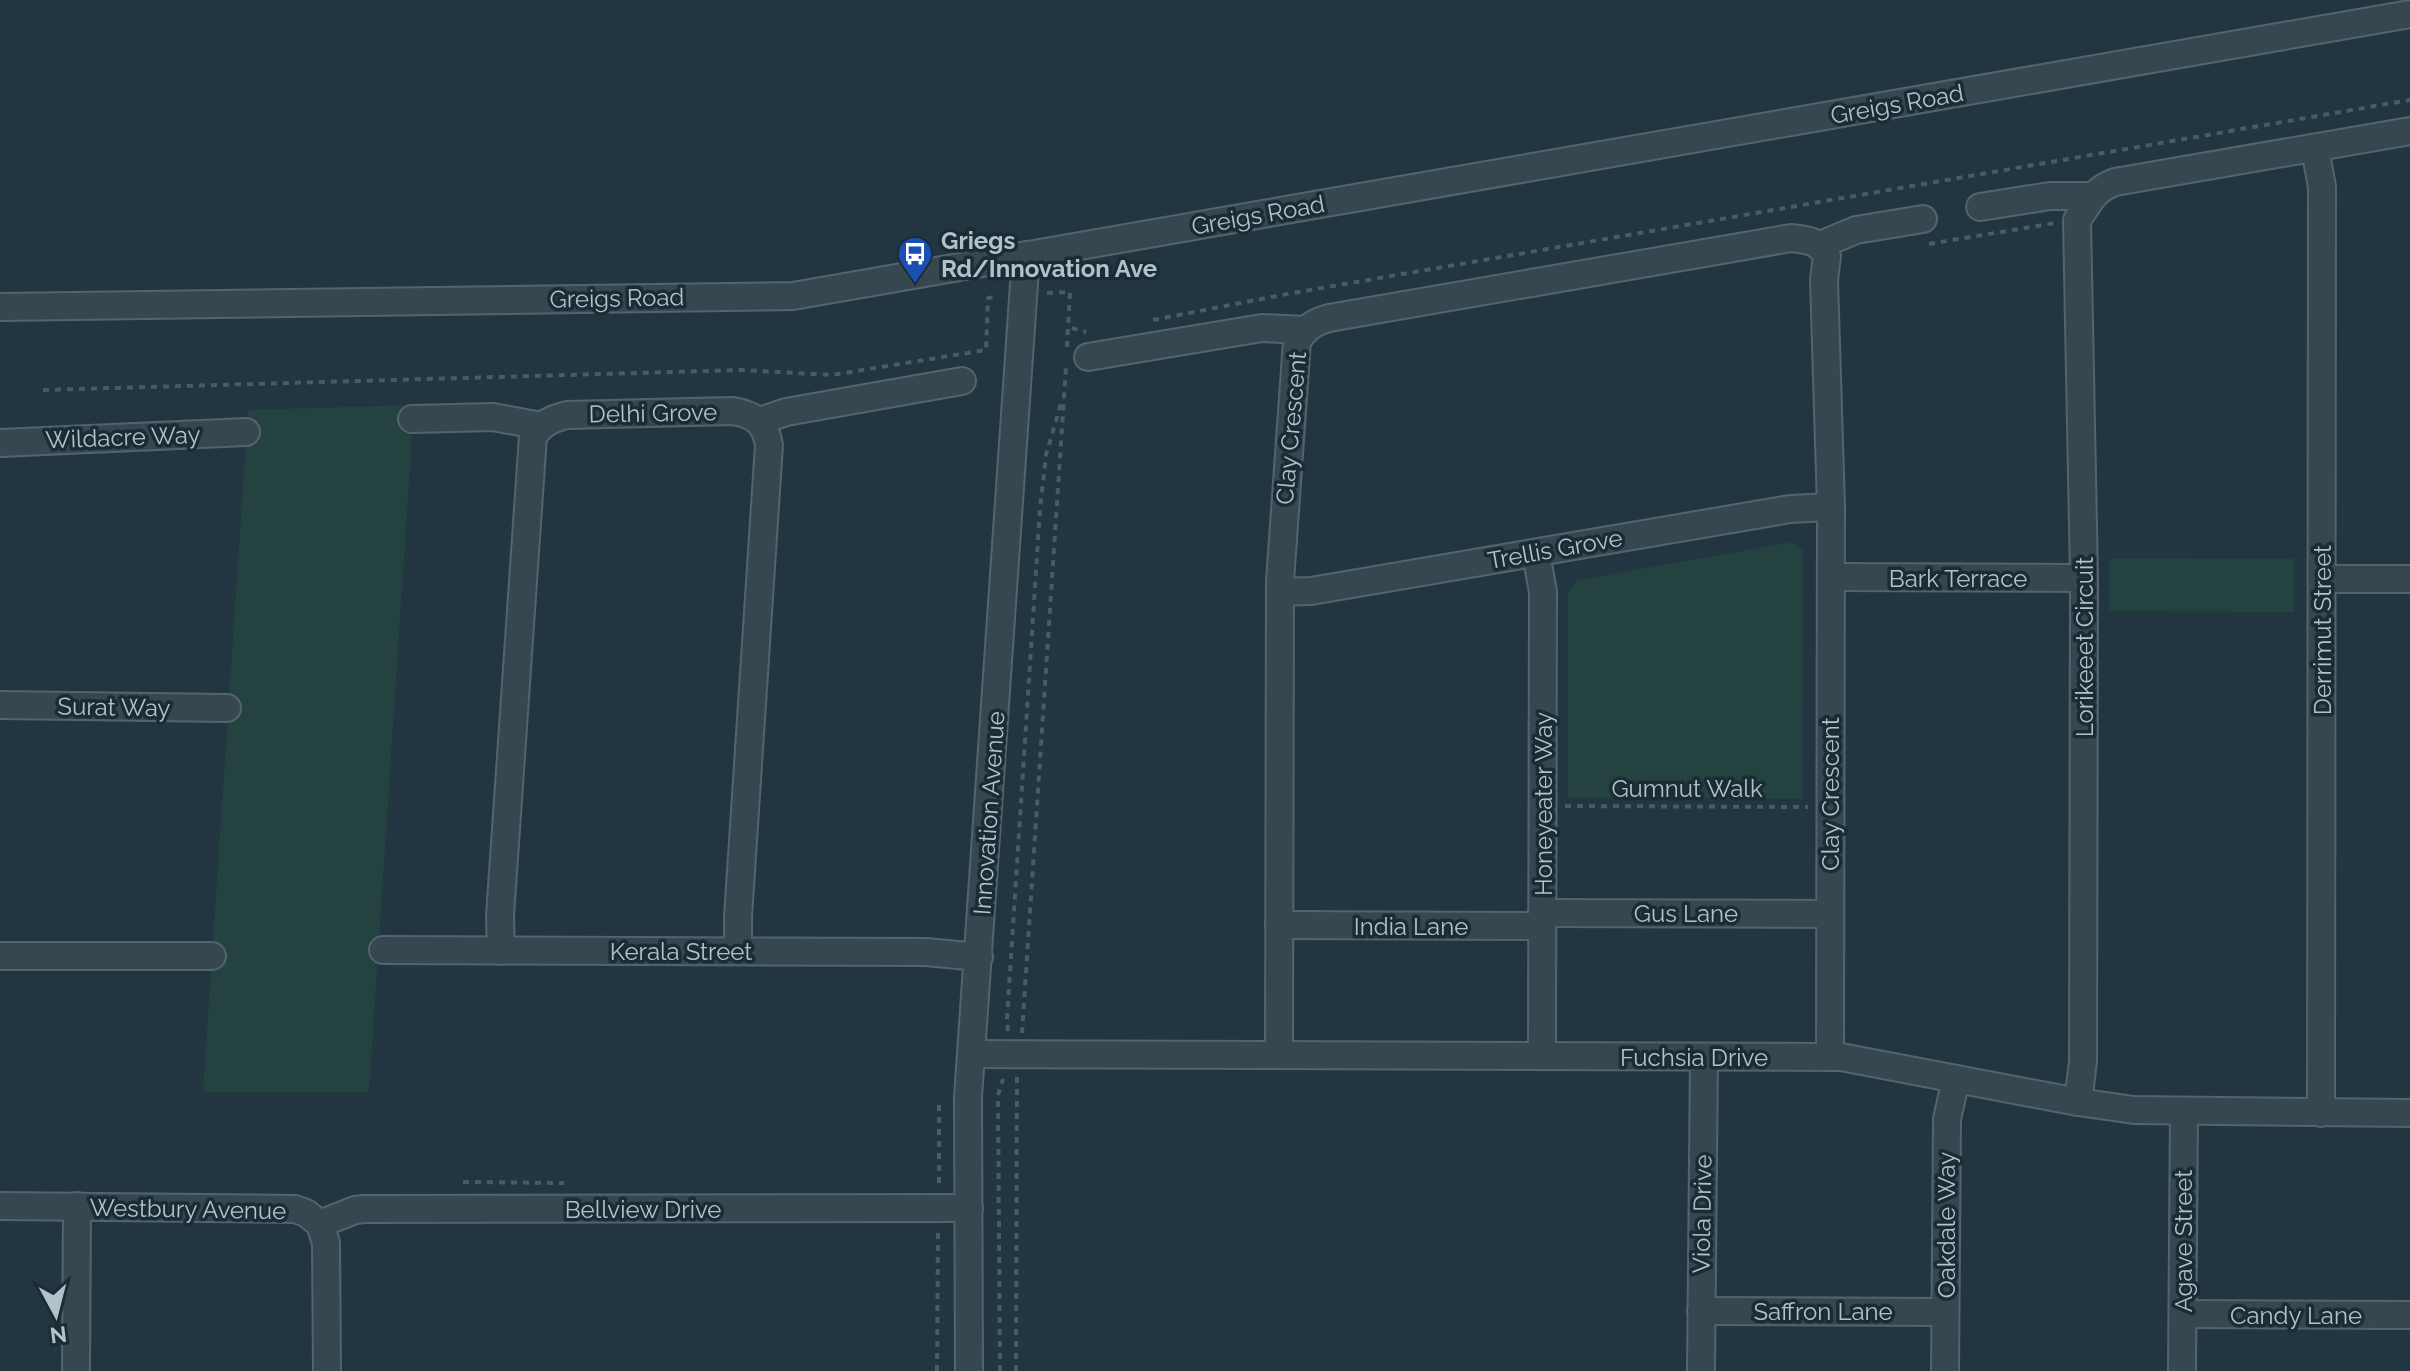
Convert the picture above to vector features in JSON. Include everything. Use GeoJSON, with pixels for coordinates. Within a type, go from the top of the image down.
{"type":"FeatureCollection","features":[{"type":"Feature","properties":{"kind":"street","name":"Greigs Road"},"geometry":{"type":"LineString","coordinates":[[0,307],[793,296],[2410,14]]}},
{"type":"Feature","properties":{"kind":"street"},"geometry":{"type":"LineString","coordinates":[[2077,220],[2100,188],[2115,182],[2410,131]]}},
{"type":"Feature","properties":{"kind":"street","name":"Derrimut Street"},"geometry":{"type":"LineString","coordinates":[[2315,148],[2322,187],[2321,1113]]}},
{"type":"Feature","properties":{"kind":"street"},"geometry":{"type":"LineString","coordinates":[[1980,207],[2050,196],[2092,196]]}},
{"type":"Feature","properties":{"kind":"street"},"geometry":{"type":"LineString","coordinates":[[1820,245],[1856,230],[1923,219]]}},
{"type":"Feature","properties":{"kind":"street","name":"Lorikeeet Circuit"},"geometry":{"type":"LineString","coordinates":[[2077,220],[2084,578],[2083,1061],[2078,1102]]}},
{"type":"Feature","properties":{"kind":"street","name":"Clay Crescent"},"geometry":{"type":"LineString","coordinates":[[1279,1055],[1280,592],[1297,341],[1317,321],[1329,318],[1791,238],[1810,240],[1820,245],[1827,256],[1824,280],[1831,507],[1830,1057]]}},
{"type":"Feature","properties":{"kind":"street","name":"Innovation Avenue"},"geometry":{"type":"LineString","coordinates":[[969,1371],[968,1097],[1026,255]]}},
{"type":"Feature","properties":{"kind":"street"},"geometry":{"type":"LineString","coordinates":[[1087,345],[1262,328],[1305,330]]}},
{"type":"Feature","properties":{"kind":"street"},"geometry":{"type":"LineString","coordinates":[[738,951],[769,445],[766,430],[760,421],[786,412],[962,381]]}},
{"type":"Feature","properties":{"kind":"street","name":"Delhi Grove"},"geometry":{"type":"LineString","coordinates":[[541,426],[567,415],[733,411],[760,421]]}},
{"type":"Feature","properties":{"kind":"street"},"geometry":{"type":"LineString","coordinates":[[412,419],[493,417],[541,426],[533,436],[530,455],[501,901],[501,951]]}},
{"type":"Feature","properties":{"kind":"street","name":"Wildacre Way"},"geometry":{"type":"LineString","coordinates":[[0,443],[246,432]]}},
{"type":"Feature","properties":{"kind":"street","name":"Trellis Grove"},"geometry":{"type":"LineString","coordinates":[[1280,592],[1311,591],[1790,509],[1831,507]]}},
{"type":"Feature","properties":{"kind":"street","name":"Honeyeater Way"},"geometry":{"type":"LineString","coordinates":[[1536,553],[1543,592],[1542,1056]]}},
{"type":"Feature","properties":{"kind":"street","name":"Bark Terrace"},"geometry":{"type":"LineString","coordinates":[[1831,577],[2084,578]]}},
{"type":"Feature","properties":{"kind":"street"},"geometry":{"type":"LineString","coordinates":[[2322,579],[2410,579]]}},
{"type":"Feature","properties":{"kind":"street","name":"Surat Way"},"geometry":{"type":"LineString","coordinates":[[0,705],[227,708]]}},
{"type":"Feature","properties":{"kind":"street","name":"Gus Lane"},"geometry":{"type":"LineString","coordinates":[[1542,919],[1830,914]]}},
{"type":"Feature","properties":{"kind":"street","name":"India Lane"},"geometry":{"type":"LineString","coordinates":[[1279,925],[1542,919]]}},
{"type":"Feature","properties":{"kind":"street","name":"Kerala Street"},"geometry":{"type":"LineString","coordinates":[[383,950],[926,952],[979,957]]}},
{"type":"Feature","properties":{"kind":"street"},"geometry":{"type":"LineString","coordinates":[[0,956],[212,956]]}},
{"type":"Feature","properties":{"kind":"street","name":"Fuchsia Drive"},"geometry":{"type":"LineString","coordinates":[[973,1054],[1830,1057],[2134,1110],[2410,1113]]}},
{"type":"Feature","properties":{"kind":"street","name":"Viola Drive"},"geometry":{"type":"LineString","coordinates":[[1701,1371],[1704,1057]]}},
{"type":"Feature","properties":{"kind":"street","name":"Oakdale Way"},"geometry":{"type":"LineString","coordinates":[[1945,1371],[1947,1119],[1956,1079]]}},
{"type":"Feature","properties":{"kind":"street","name":"Agave Street"},"geometry":{"type":"LineString","coordinates":[[2182,1371],[2184,1111]]}},
{"type":"Feature","properties":{"kind":"street","name":"Westbury Avenue"},"geometry":{"type":"LineString","coordinates":[[0,1206],[295,1209],[306,1213],[320,1224],[326,1243],[327,1371]]}},
{"type":"Feature","properties":{"kind":"street"},"geometry":{"type":"LineString","coordinates":[[76,1371],[77,1206]]}},
{"type":"Feature","properties":{"kind":"street","name":"Bellview Drive"},"geometry":{"type":"LineString","coordinates":[[320,1224],[364,1209],[969,1208]]}},
{"type":"Feature","properties":{"kind":"street","name":"Saffron Lane"},"geometry":{"type":"LineString","coordinates":[[1701,1311],[1945,1312]]}},
{"type":"Feature","properties":{"kind":"street","name":"Candy Lane"},"geometry":{"type":"LineString","coordinates":[[2183,1314],[2410,1315]]}},
{"type":"Feature","properties":{"kind":"path"},"geometry":{"type":"LineString","coordinates":[[1148,321],[1287,294],[2410,100]]}},
{"type":"Feature","properties":{"kind":"path"},"geometry":{"type":"LineString","coordinates":[[1920,245],[2077,220]]}},
{"type":"Feature","properties":{"kind":"path"},"geometry":{"type":"LineString","coordinates":[[43,390],[741,370],[832,375],[986,350],[988,298],[1070,292],[1025,1019],[998,1095],[1000,1371]]}},
{"type":"Feature","properties":{"kind":"path"},"geometry":{"type":"LineString","coordinates":[[1068,327],[1087,345]]}},
{"type":"Feature","properties":{"kind":"path"},"geometry":{"type":"LineString","coordinates":[[1016,1371],[1014,1054],[1007,1019],[1040,509],[1046,455],[1065,387]]}},
{"type":"Feature","properties":{"kind":"path","name":"Gumnut Walk"},"geometry":{"type":"LineString","coordinates":[[1543,806],[1830,807]]}},
{"type":"Feature","properties":{"kind":"path"},"geometry":{"type":"LineString","coordinates":[[937,1371],[939,1105]]}},
{"type":"Feature","properties":{"kind":"green space"},"geometry":{"type":"Polygon","coordinates":[[[414,405],[369,1092],[203,1092],[248,410],[414,405]]]}},
{"type":"Feature","properties":{"kind":"green space"},"geometry":{"type":"Polygon","coordinates":[[[1793,542],[1803,550],[1802,799],[1568,798],[1568,592],[1578,580],[1793,542]]]}},
{"type":"Feature","properties":{"kind":"green space"},"geometry":{"type":"Polygon","coordinates":[[[2110,558],[2294,559],[2294,612],[2109,611],[2110,558]]]}},
{"type":"Feature","properties":{"kind":"place","name":"Griegs Rd/Innovation Ave"},"geometry":{"type":"Point","coordinates":[915,285]}}]}
